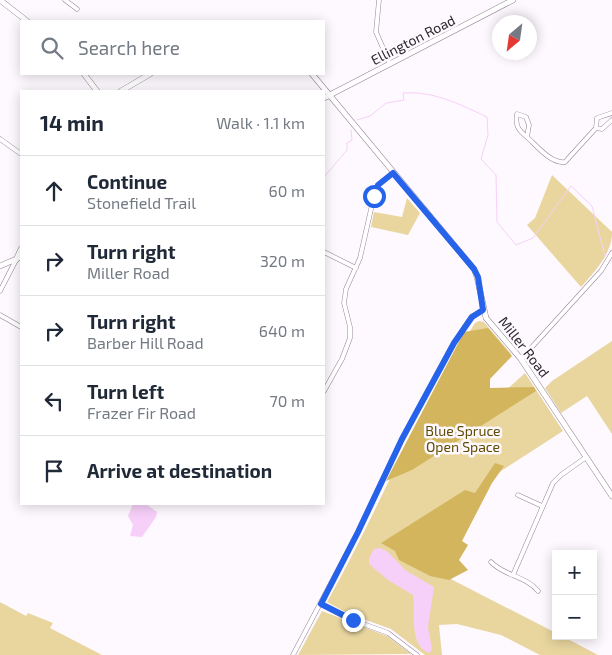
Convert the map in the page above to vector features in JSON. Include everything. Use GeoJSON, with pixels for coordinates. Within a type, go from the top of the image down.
{"type":"FeatureCollection","features":[{"type":"Feature","properties":{"kind":"street"},"geometry":{"type":"LineString","coordinates":[[0,0],[26,20]]}},
{"type":"Feature","properties":{"kind":"street"},"geometry":{"type":"LineString","coordinates":[[65,0],[77,10]]}},
{"type":"Feature","properties":{"kind":"street"},"geometry":{"type":"LineString","coordinates":[[379,0],[376,32],[390,64]]}},
{"type":"Feature","properties":{"kind":"street","name":"Ellington Road"},"geometry":{"type":"LineString","coordinates":[[325,98],[513,0]]}},
{"type":"Feature","properties":{"kind":"street"},"geometry":{"type":"LineString","coordinates":[[85,75],[96,90]]}},
{"type":"Feature","properties":{"kind":"street"},"geometry":{"type":"LineString","coordinates":[[123,90],[148,75]]}},
{"type":"Feature","properties":{"kind":"street","name":"Miller Road"},"geometry":{"type":"LineString","coordinates":[[313,75],[474,269],[478,277],[483,310],[491,324],[522,359],[585,458],[612,496]]}},
{"type":"Feature","properties":{"kind":"street"},"geometry":{"type":"LineString","coordinates":[[527,137],[528,120],[526,117],[517,114],[516,126],[527,137],[555,161],[562,163],[570,158],[596,128],[598,117],[612,113]]}},
{"type":"Feature","properties":{"kind":"street"},"geometry":{"type":"LineString","coordinates":[[596,128],[602,129],[612,120]]}},
{"type":"Feature","properties":{"kind":"street"},"geometry":{"type":"LineString","coordinates":[[0,138],[20,153]]}},
{"type":"Feature","properties":{"kind":"street"},"geometry":{"type":"LineString","coordinates":[[325,389],[342,359],[350,338],[350,327],[344,303],[346,289],[356,268],[376,190],[393,173]]}},
{"type":"Feature","properties":{"kind":"street"},"geometry":{"type":"LineString","coordinates":[[325,252],[356,268]]}},
{"type":"Feature","properties":{"kind":"street"},"geometry":{"type":"LineString","coordinates":[[522,359],[601,270],[612,253]]}},
{"type":"Feature","properties":{"kind":"street"},"geometry":{"type":"LineString","coordinates":[[0,266],[18,258]]}},
{"type":"Feature","properties":{"kind":"street"},"geometry":{"type":"LineString","coordinates":[[0,292],[18,258]]}},
{"type":"Feature","properties":{"kind":"street"},"geometry":{"type":"LineString","coordinates":[[293,655],[358,532],[402,439],[454,343],[472,317],[483,310]]}},
{"type":"Feature","properties":{"kind":"street"},"geometry":{"type":"LineString","coordinates":[[0,315],[20,326]]}},
{"type":"Feature","properties":{"kind":"street"},"geometry":{"type":"LineString","coordinates":[[513,575],[553,483],[560,475],[585,458]]}},
{"type":"Feature","properties":{"kind":"street"},"geometry":{"type":"LineString","coordinates":[[518,495],[542,506]]}},
{"type":"Feature","properties":{"kind":"street"},"geometry":{"type":"LineString","coordinates":[[492,562],[497,568],[533,584],[538,591]]}},
{"type":"Feature","properties":{"kind":"street"},"geometry":{"type":"LineString","coordinates":[[321,604],[346,618],[388,633],[417,655]]}},
{"type":"Feature","properties":{"kind":"green space"},"geometry":{"type":"Polygon","coordinates":[[[552,175],[612,232],[606,255],[581,287],[527,225],[535,218],[552,175]]]}},
{"type":"Feature","properties":{"kind":"green space"},"geometry":{"type":"Polygon","coordinates":[[[407,198],[420,213],[408,235],[371,227],[374,212],[402,217],[407,198]]]}},
{"type":"Feature","properties":{"kind":"green space","name":"Blue Spruce Open Space"},"geometry":{"type":"Polygon","coordinates":[[[479,321],[484,322],[511,354],[478,383],[493,402],[525,373],[563,431],[487,480],[441,574],[552,631],[552,640],[570,640],[598,655],[540,655],[501,635],[457,624],[439,625],[442,655],[425,655],[391,629],[349,614],[327,602],[416,426],[454,356],[475,323],[479,321]]]}},
{"type":"Feature","properties":{"kind":"green space"},"geometry":{"type":"Polygon","coordinates":[[[612,341],[612,434],[587,396],[561,413],[545,388],[552,381],[612,341]]]}},
{"type":"Feature","properties":{"kind":"green space"},"geometry":{"type":"Polygon","coordinates":[[[0,602],[26,616],[28,613],[53,623],[50,628],[102,655],[0,655],[0,602]]]}},
{"type":"Feature","properties":{"kind":"green space"},"geometry":{"type":"Polygon","coordinates":[[[322,611],[387,636],[411,654],[298,655],[322,611]]]}},
{"type":"Feature","properties":{"kind":"shaded area"},"geometry":{"type":"Polygon","coordinates":[[[488,328],[512,356],[490,379],[490,388],[534,387],[536,391],[412,470],[386,481],[464,332],[488,328]]]}},
{"type":"Feature","properties":{"kind":"shaded area"},"geometry":{"type":"Polygon","coordinates":[[[495,463],[504,466],[492,483],[462,541],[468,545],[459,560],[468,570],[449,580],[430,576],[399,560],[395,551],[381,543],[465,490],[475,493],[495,463]]]}},
{"type":"Feature","properties":{"kind":"shaded area"},"geometry":{"type":"Polygon","coordinates":[[[133,505],[147,505],[157,512],[156,517],[142,537],[130,536],[133,525],[128,516],[133,505]]]}},
{"type":"Feature","properties":{"kind":"shaded area"},"geometry":{"type":"Polygon","coordinates":[[[380,548],[388,552],[405,570],[434,587],[428,627],[432,649],[430,653],[418,644],[414,628],[413,595],[388,580],[369,564],[369,558],[374,549],[380,548]]]}},
{"type":"Feature","properties":{"kind":"waterway"},"geometry":{"type":"LineString","coordinates":[[357,120],[370,116],[386,103],[404,100],[403,93],[436,96],[487,117],[488,135],[481,159],[496,175],[497,222],[516,245],[533,238],[571,186],[592,206],[605,256]]}},
{"type":"Feature","properties":{"kind":"waterway"},"geometry":{"type":"LineString","coordinates":[[325,176],[347,150],[347,143],[352,140],[351,130]]}},
{"type":"Feature","properties":{"kind":"route"},"geometry":{"type":"LineString","coordinates":[[353,620],[321,604],[402,439],[454,343],[472,317],[483,310],[478,277],[474,269],[393,173],[378,185],[374,196]]}}]}
